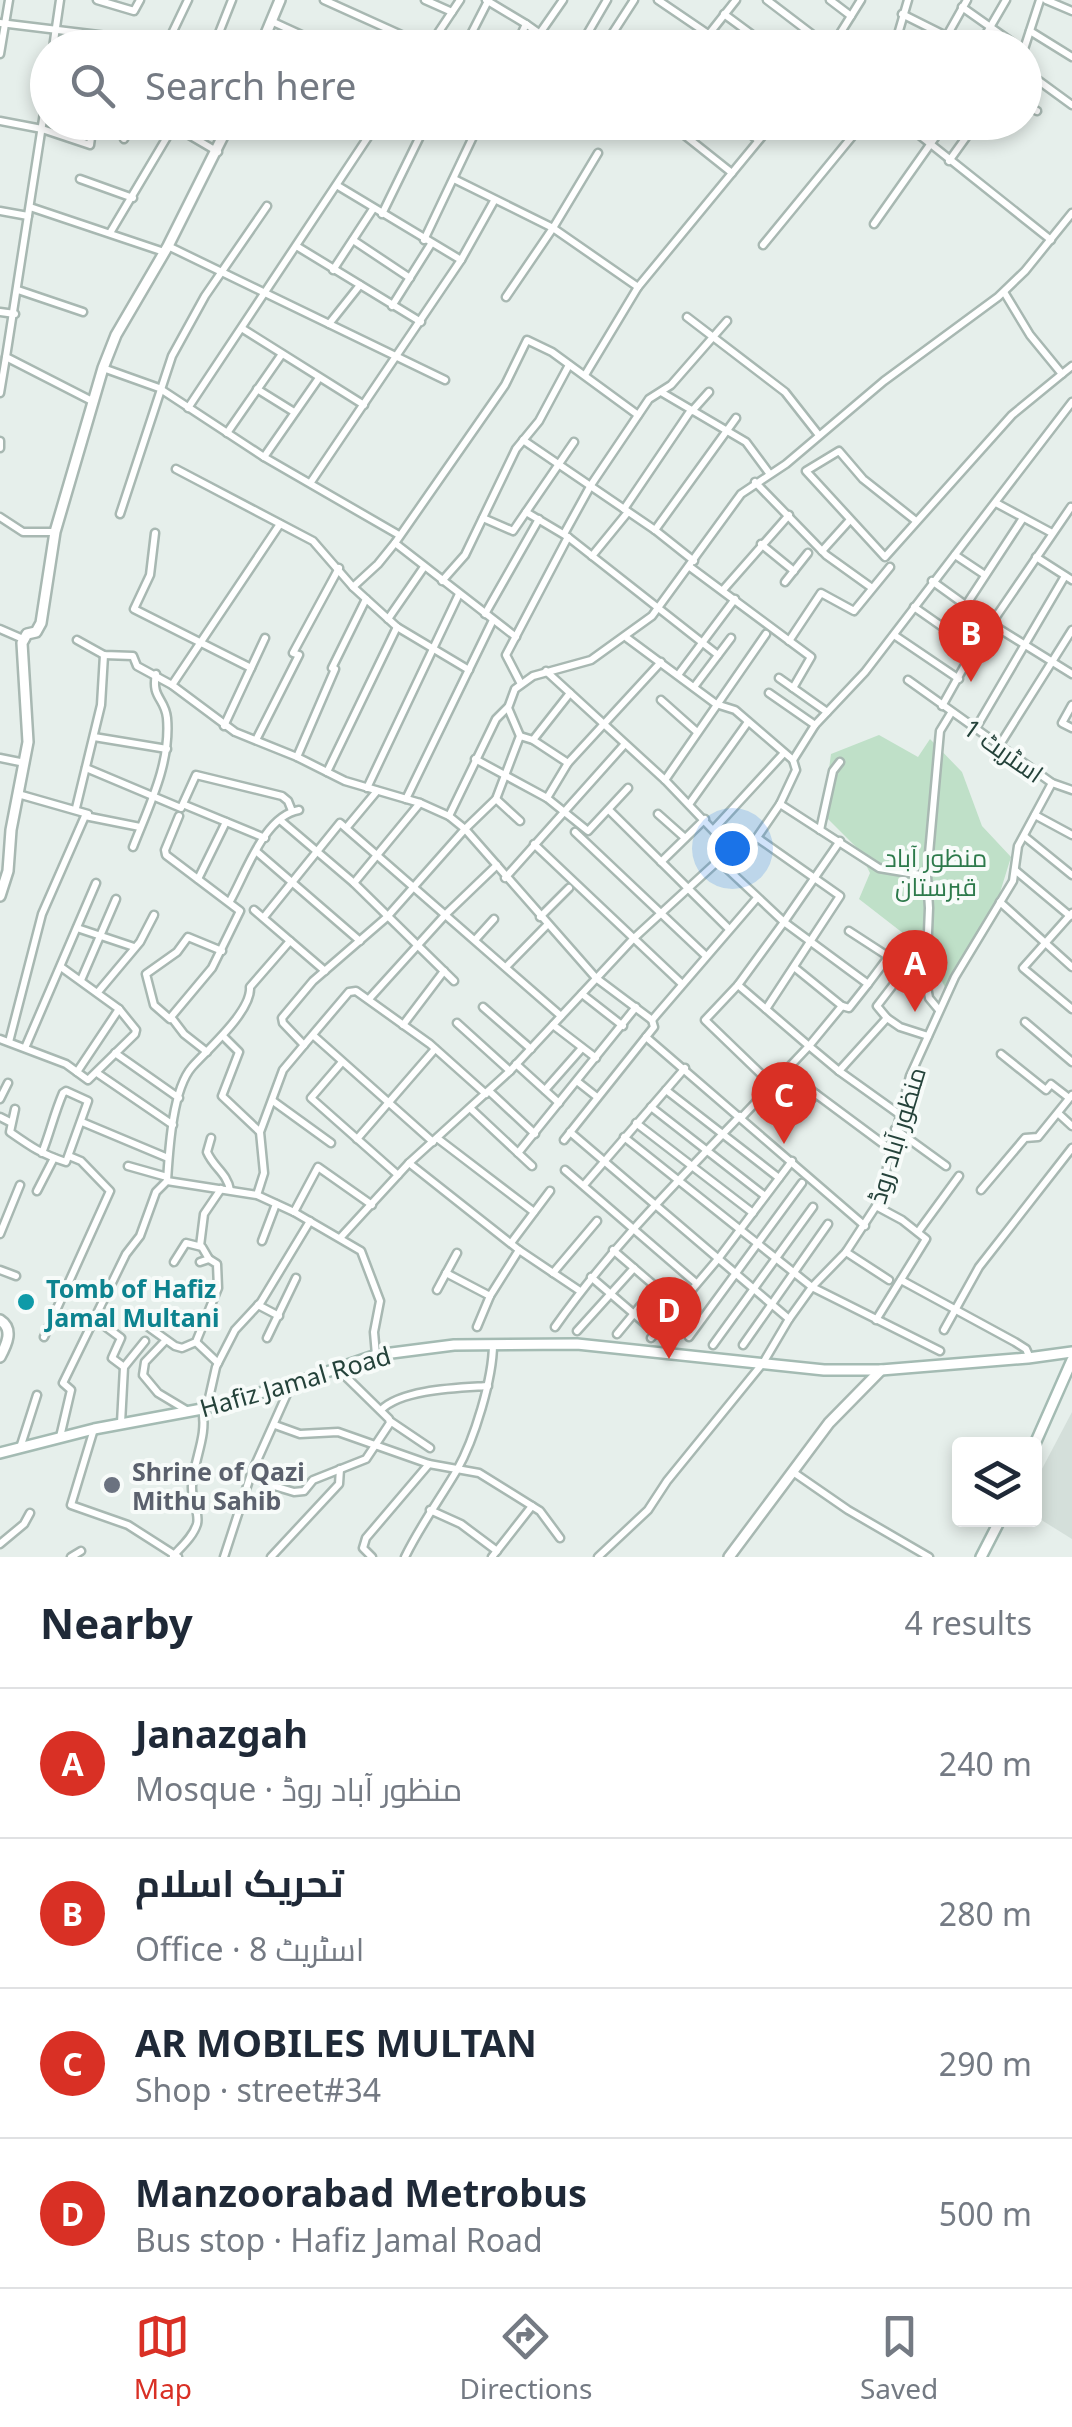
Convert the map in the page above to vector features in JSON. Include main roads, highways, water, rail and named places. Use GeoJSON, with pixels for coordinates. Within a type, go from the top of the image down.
{"type":"FeatureCollection","features":[{"type":"Feature","properties":{"kind":"main road"},"geometry":{"type":"LineString","coordinates":[[267,30],[280,0]]}},
{"type":"Feature","properties":{"kind":"main road"},"geometry":{"type":"LineString","coordinates":[[0,896],[8,871],[28,742],[23,639],[36,632],[41,623],[55,532],[92,401],[116,335],[223,140]]}},
{"type":"Feature","properties":{"kind":"main road"},"geometry":{"type":"LineString","coordinates":[[0,1320],[8,1327],[8,1333],[0,1357]]}},
{"type":"Feature","properties":{"kind":"main road","name":"Hafiz Jamal Road"},"geometry":{"type":"LineString","coordinates":[[0,1453],[94,1429],[205,1408],[376,1355],[493,1342],[577,1344],[824,1370],[881,1370],[1072,1352]]}},
{"type":"Feature","properties":{"kind":"main road"},"geometry":{"type":"LineString","coordinates":[[1038,1437],[1072,1360]]}},
{"type":"Feature","properties":{"kind":"main road"},"geometry":{"type":"LineString","coordinates":[[729,1557],[829,1423],[881,1370]]}},
{"type":"Feature","properties":{"kind":"main road"},"geometry":{"type":"LineString","coordinates":[[981,1557],[996,1527]]}},
{"type":"Feature","properties":{"kind":"place","name":"تحریک اسلام"},"geometry":{"type":"Point","coordinates":[971,682]}},
{"type":"Feature","properties":{"kind":"place","name":"Janazgah"},"geometry":{"type":"Point","coordinates":[915,1012]}},
{"type":"Feature","properties":{"kind":"place","name":"AR MOBILES MULTAN"},"geometry":{"type":"Point","coordinates":[784,1144]}},
{"type":"Feature","properties":{"kind":"place","name":"Tomb of Hafiz Jamal Multani"},"geometry":{"type":"Point","coordinates":[26,1302]}},
{"type":"Feature","properties":{"kind":"place","name":"Manzoorabad Metrobus"},"geometry":{"type":"Point","coordinates":[669,1359]}},
{"type":"Feature","properties":{"kind":"place","name":"Shrine of Qazi Mithu Sahib"},"geometry":{"type":"Point","coordinates":[112,1485]}},
{"type":"Feature","properties":{"kind":"park label","name":"منظور آباد قبرستان"},"geometry":{"type":"Point","coordinates":[936,872]}}]}
